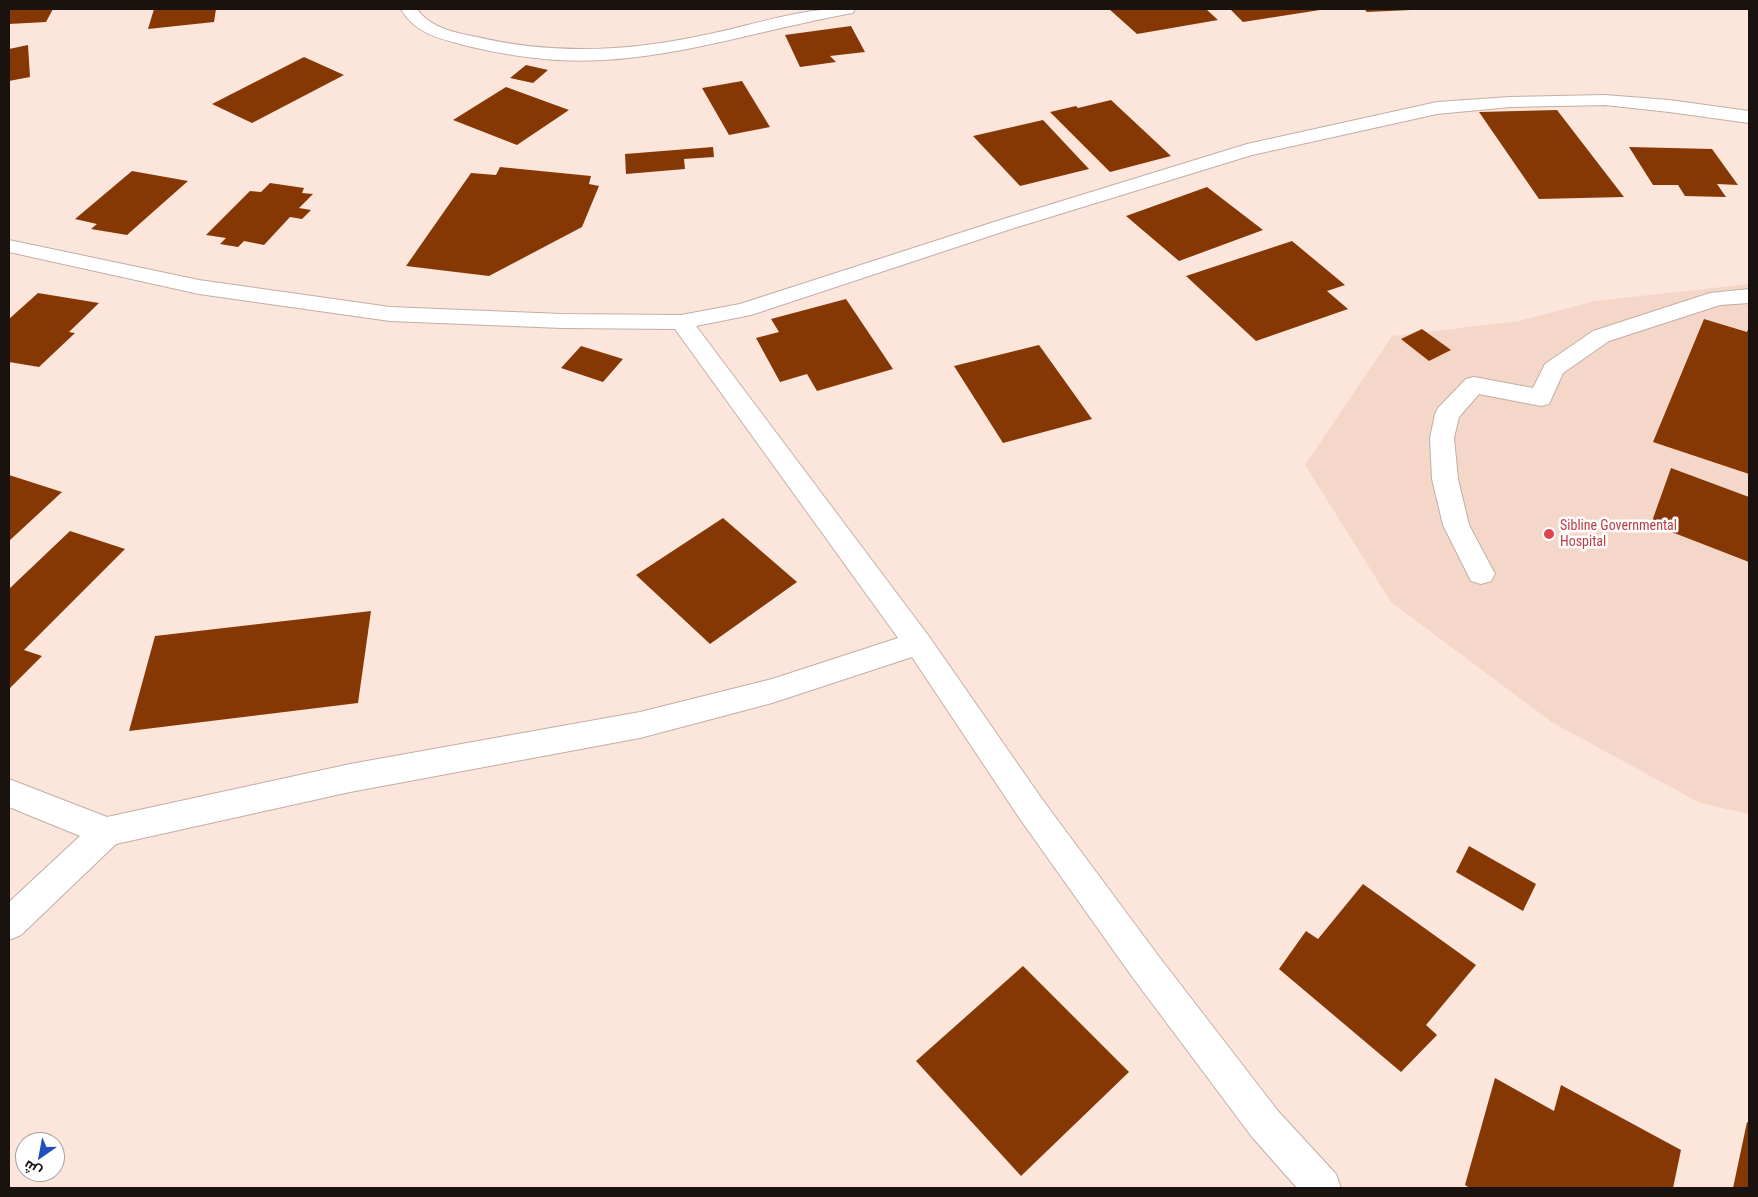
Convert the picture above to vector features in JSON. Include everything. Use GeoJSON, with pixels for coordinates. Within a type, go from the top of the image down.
{"type":"FeatureCollection","features":[{"type":"Feature","properties":{"kind":"street"},"geometry":{"type":"LineString","coordinates":[[408,9],[412,16],[420,22],[458,38],[520,52],[555,55],[592,55],[664,48],[847,9]]}},
{"type":"Feature","properties":{"kind":"street"},"geometry":{"type":"LineString","coordinates":[[9,246],[199,286],[304,303],[390,314],[562,321],[681,322],[743,310],[1004,225],[1247,150],[1437,108],[1510,102],[1606,100],[1749,117]]}},
{"type":"Feature","properties":{"kind":"street"},"geometry":{"type":"LineString","coordinates":[[1481,574],[1456,525],[1445,479],[1442,438],[1447,414],[1474,385],[1541,398],[1553,369],[1601,336],[1718,298],[1749,296]]}},
{"type":"Feature","properties":{"kind":"street"},"geometry":{"type":"LineString","coordinates":[[681,322],[918,643],[1031,809],[1145,966],[1265,1124],[1322,1188]]}},
{"type":"Feature","properties":{"kind":"street"},"geometry":{"type":"LineString","coordinates":[[9,924],[107,832],[350,778],[640,724],[772,691],[918,643]]}},
{"type":"Feature","properties":{"kind":"street"},"geometry":{"type":"LineString","coordinates":[[9,794],[107,832]]}},
{"type":"Feature","properties":{"kind":"shaded area","name":"Sibline Governmental Hospital"},"geometry":{"type":"Polygon","coordinates":[[[1749,284],[1749,814],[1700,803],[1553,723],[1391,602],[1305,465],[1392,336],[1519,321],[1595,301],[1749,284]]]}},
{"type":"Feature","properties":{"kind":"building"},"geometry":{"type":"Polygon","coordinates":[[[9,9],[53,9],[46,22],[9,24],[9,9]]]}},
{"type":"Feature","properties":{"kind":"building"},"geometry":{"type":"Polygon","coordinates":[[[154,9],[216,9],[214,22],[148,29],[154,9]]]}},
{"type":"Feature","properties":{"kind":"building"},"geometry":{"type":"Polygon","coordinates":[[[1109,9],[1206,9],[1218,20],[1137,34],[1109,9]]]}},
{"type":"Feature","properties":{"kind":"building"},"geometry":{"type":"Polygon","coordinates":[[[1230,9],[1320,9],[1320,10],[1243,22],[1230,9]]]}},
{"type":"Feature","properties":{"kind":"building"},"geometry":{"type":"Polygon","coordinates":[[[1364,9],[1411,9],[1411,10],[1367,12],[1364,9]]]}},
{"type":"Feature","properties":{"kind":"building"},"geometry":{"type":"Polygon","coordinates":[[[851,26],[865,52],[830,56],[836,62],[800,67],[785,35],[851,26]]]}},
{"type":"Feature","properties":{"kind":"building"},"geometry":{"type":"Polygon","coordinates":[[[28,45],[30,77],[9,81],[9,49],[28,45]]]}},
{"type":"Feature","properties":{"kind":"building"},"geometry":{"type":"Polygon","coordinates":[[[304,57],[344,75],[252,123],[212,104],[304,57]]]}},
{"type":"Feature","properties":{"kind":"building"},"geometry":{"type":"Polygon","coordinates":[[[526,65],[548,70],[533,83],[510,78],[526,65]]]}},
{"type":"Feature","properties":{"kind":"building"},"geometry":{"type":"Polygon","coordinates":[[[742,81],[770,127],[729,135],[702,88],[742,81]]]}},
{"type":"Feature","properties":{"kind":"building"},"geometry":{"type":"Polygon","coordinates":[[[506,87],[569,110],[517,145],[453,120],[506,87]]]}},
{"type":"Feature","properties":{"kind":"building"},"geometry":{"type":"Polygon","coordinates":[[[1111,100],[1171,156],[1110,172],[1050,112],[1111,100]]]}},
{"type":"Feature","properties":{"kind":"building"},"geometry":{"type":"Polygon","coordinates":[[[1557,110],[1624,197],[1539,199],[1479,112],[1557,110]]]}},
{"type":"Feature","properties":{"kind":"building"},"geometry":{"type":"Polygon","coordinates":[[[1043,120],[1089,169],[1020,186],[973,136],[1043,120]]]}},
{"type":"Feature","properties":{"kind":"building"},"geometry":{"type":"Polygon","coordinates":[[[713,147],[714,157],[684,159],[685,169],[626,174],[625,154],[713,147]]]}},
{"type":"Feature","properties":{"kind":"building"},"geometry":{"type":"Polygon","coordinates":[[[1629,147],[1712,149],[1738,185],[1717,184],[1726,197],[1685,196],[1678,185],[1653,185],[1629,147]]]}},
{"type":"Feature","properties":{"kind":"building"},"geometry":{"type":"Polygon","coordinates":[[[500,167],[591,176],[589,184],[599,186],[582,227],[489,276],[406,266],[471,173],[496,175],[500,167]]]}},
{"type":"Feature","properties":{"kind":"building"},"geometry":{"type":"Polygon","coordinates":[[[132,171],[188,181],[127,235],[91,229],[97,224],[75,219],[132,171]]]}},
{"type":"Feature","properties":{"kind":"building"},"geometry":{"type":"Polygon","coordinates":[[[270,183],[304,188],[302,193],[313,194],[299,208],[311,210],[302,219],[290,217],[264,245],[244,241],[238,247],[220,244],[226,238],[206,235],[250,191],[261,192],[270,183]]]}},
{"type":"Feature","properties":{"kind":"building"},"geometry":{"type":"Polygon","coordinates":[[[1207,187],[1263,230],[1179,261],[1126,216],[1207,187]]]}},
{"type":"Feature","properties":{"kind":"building"},"geometry":{"type":"Polygon","coordinates":[[[1292,241],[1345,285],[1327,291],[1348,309],[1256,341],[1186,276],[1292,241]]]}},
{"type":"Feature","properties":{"kind":"building"},"geometry":{"type":"Polygon","coordinates":[[[38,293],[99,303],[69,332],[75,333],[39,367],[9,362],[9,319],[38,293]]]}},
{"type":"Feature","properties":{"kind":"building"},"geometry":{"type":"Polygon","coordinates":[[[846,299],[893,369],[817,391],[807,374],[780,382],[756,338],[779,332],[771,319],[846,299]]]}},
{"type":"Feature","properties":{"kind":"building"},"geometry":{"type":"Polygon","coordinates":[[[1704,319],[1747,332],[1749,327],[1749,474],[1653,442],[1704,319]]]}},
{"type":"Feature","properties":{"kind":"building"},"geometry":{"type":"Polygon","coordinates":[[[1422,329],[1451,350],[1429,361],[1401,339],[1422,329]]]}},
{"type":"Feature","properties":{"kind":"building"},"geometry":{"type":"Polygon","coordinates":[[[1039,345],[1092,419],[1003,443],[954,366],[1039,345]]]}},
{"type":"Feature","properties":{"kind":"building"},"geometry":{"type":"Polygon","coordinates":[[[581,346],[623,359],[603,382],[561,368],[581,346]]]}},
{"type":"Feature","properties":{"kind":"building"},"geometry":{"type":"Polygon","coordinates":[[[1671,468],[1749,497],[1749,562],[1651,524],[1671,468]]]}},
{"type":"Feature","properties":{"kind":"building"},"geometry":{"type":"Polygon","coordinates":[[[9,475],[62,492],[9,541],[9,475]]]}},
{"type":"Feature","properties":{"kind":"building"},"geometry":{"type":"Polygon","coordinates":[[[723,518],[797,582],[710,644],[636,575],[723,518]]]}},
{"type":"Feature","properties":{"kind":"building"},"geometry":{"type":"Polygon","coordinates":[[[70,531],[125,549],[24,650],[42,656],[9,689],[9,589],[70,531]]]}},
{"type":"Feature","properties":{"kind":"building"},"geometry":{"type":"Polygon","coordinates":[[[371,611],[358,703],[129,731],[155,636],[371,611]]]}},
{"type":"Feature","properties":{"kind":"building"},"geometry":{"type":"Polygon","coordinates":[[[1469,846],[1536,884],[1523,911],[1456,872],[1469,846]]]}},
{"type":"Feature","properties":{"kind":"building"},"geometry":{"type":"Polygon","coordinates":[[[1363,884],[1476,965],[1426,1025],[1437,1035],[1401,1072],[1279,969],[1306,931],[1318,939],[1363,884]]]}},
{"type":"Feature","properties":{"kind":"building"},"geometry":{"type":"Polygon","coordinates":[[[1023,966],[1129,1072],[1021,1176],[916,1061],[1023,966]]]}},
{"type":"Feature","properties":{"kind":"building"},"geometry":{"type":"Polygon","coordinates":[[[1495,1078],[1554,1111],[1561,1085],[1681,1150],[1673,1188],[1470,1188],[1465,1185],[1495,1078]]]}},
{"type":"Feature","properties":{"kind":"building"},"geometry":{"type":"Polygon","coordinates":[[[1747,1122],[1749,1123],[1749,1188],[1733,1188],[1747,1122]]]}},
{"type":"Feature","properties":{"kind":"place","name":"Sibline Governmental Hospital"},"geometry":{"type":"Point","coordinates":[1549,534]}}]}
